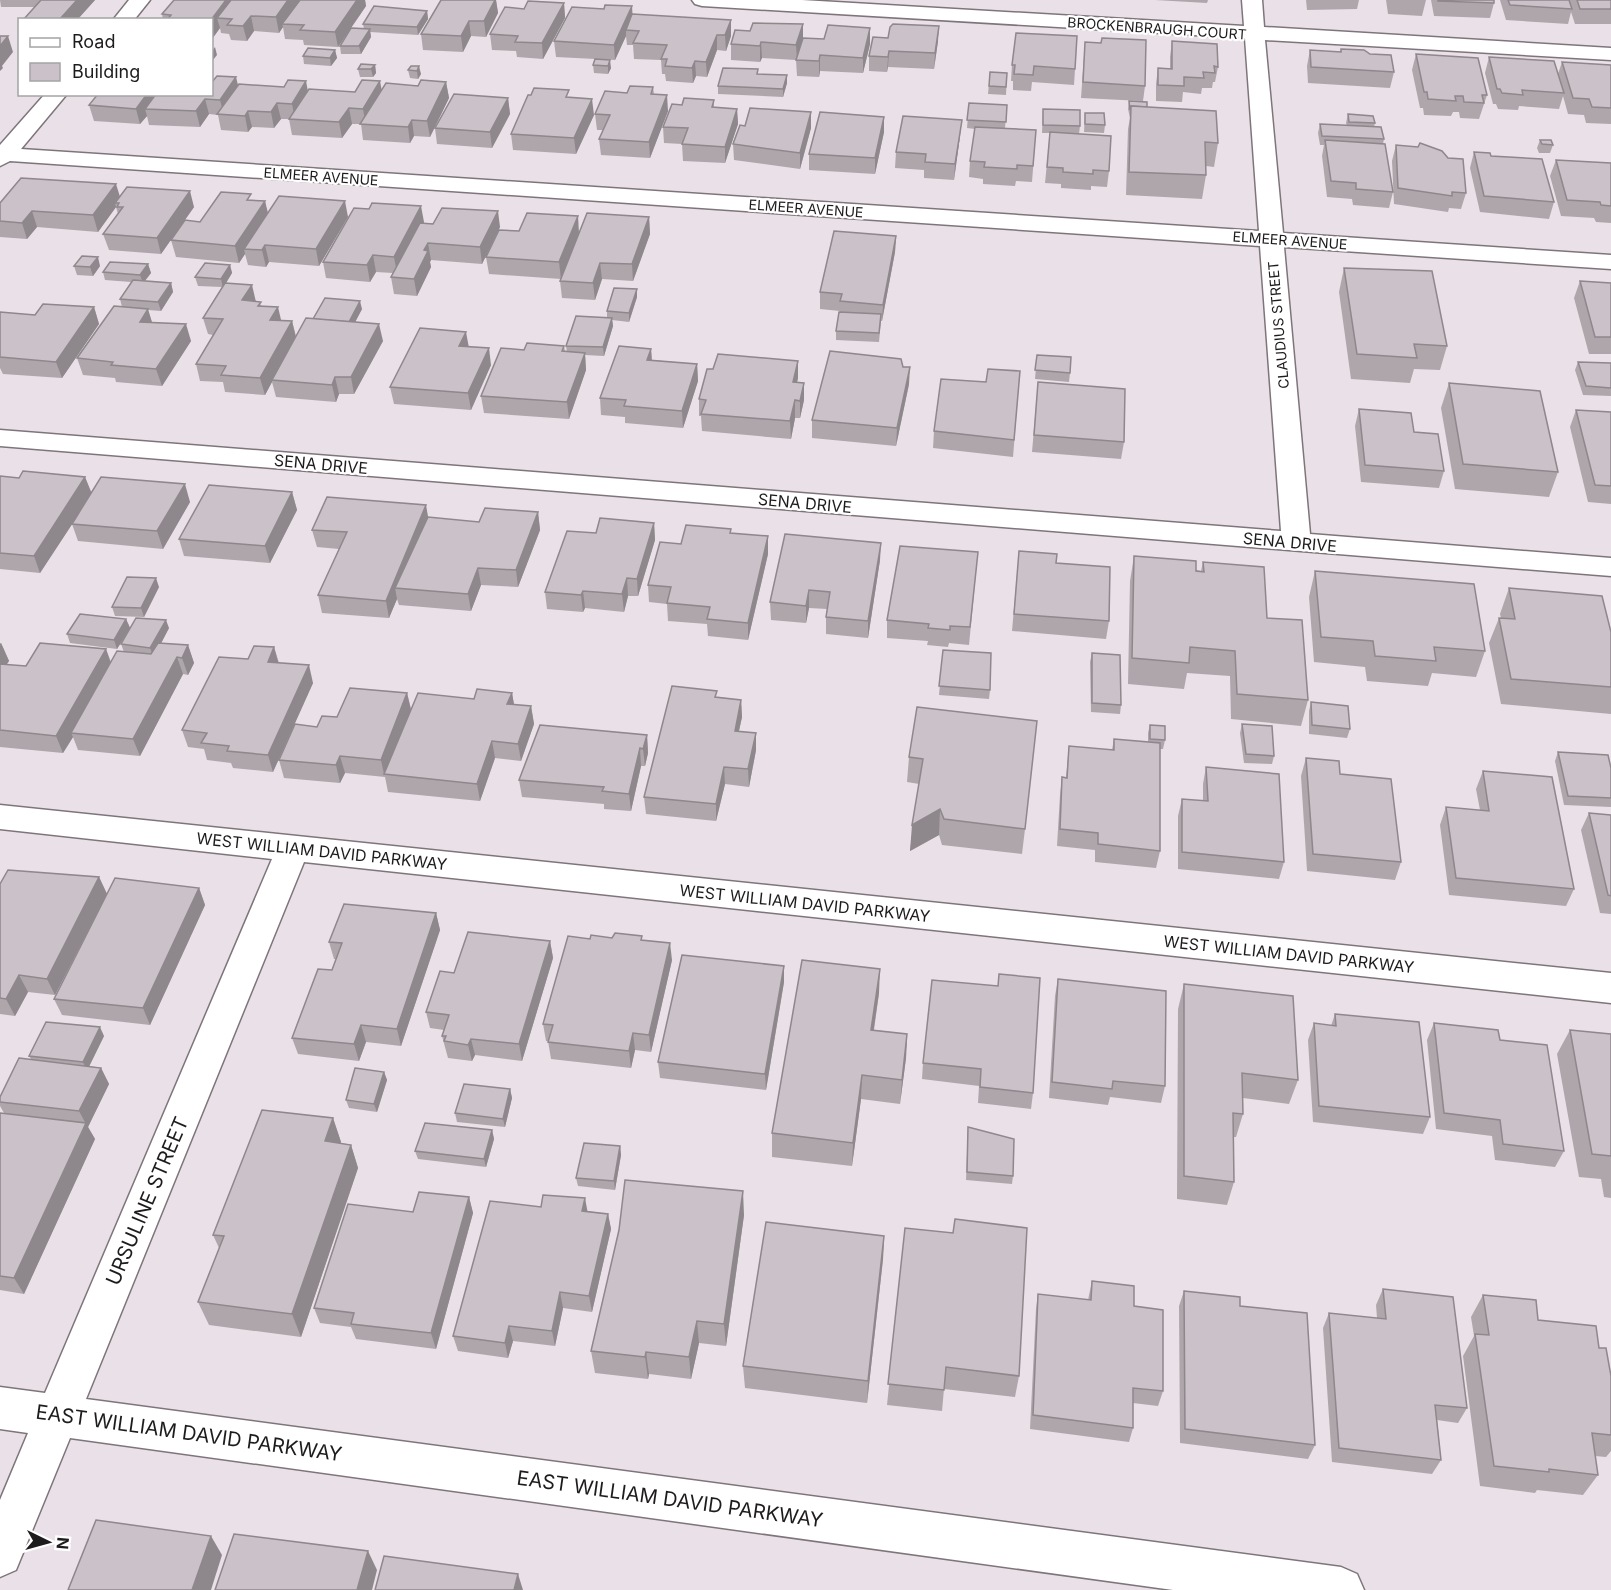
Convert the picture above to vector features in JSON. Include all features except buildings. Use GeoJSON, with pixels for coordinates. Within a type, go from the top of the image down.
{"type":"FeatureCollection","features":[{"type":"Feature","properties":{"kind":"street"},"geometry":{"type":"LineString","coordinates":[[125,18],[140,0]]}},
{"type":"Feature","properties":{"kind":"street","name":"BROCKENBRAUGH COURT"},"geometry":{"type":"LineString","coordinates":[[702,0],[1611,54]]}},
{"type":"Feature","properties":{"kind":"street","name":"CLAUDIUS STREET"},"geometry":{"type":"LineString","coordinates":[[1252,0],[1296,542]]}},
{"type":"Feature","properties":{"kind":"street"},"geometry":{"type":"LineString","coordinates":[[1,156],[55,96]]}},
{"type":"Feature","properties":{"kind":"street","name":"ELMEER AVENUE"},"geometry":{"type":"LineString","coordinates":[[1,156],[1611,262]]}},
{"type":"Feature","properties":{"kind":"street","name":"SENA DRIVE"},"geometry":{"type":"LineString","coordinates":[[0,438],[1611,567]]}},
{"type":"Feature","properties":{"kind":"street","name":"WEST WILLIAM DAVID PARKWAY"},"geometry":{"type":"LineString","coordinates":[[0,817],[1611,988]]}},
{"type":"Feature","properties":{"kind":"street","name":"URSULINE STREET"},"geometry":{"type":"LineString","coordinates":[[0,1554],[293,848]]}},
{"type":"Feature","properties":{"kind":"street","name":"EAST WILLIAM DAVID PARKWAY"},"geometry":{"type":"LineString","coordinates":[[0,1408],[1341,1590]]}}]}
